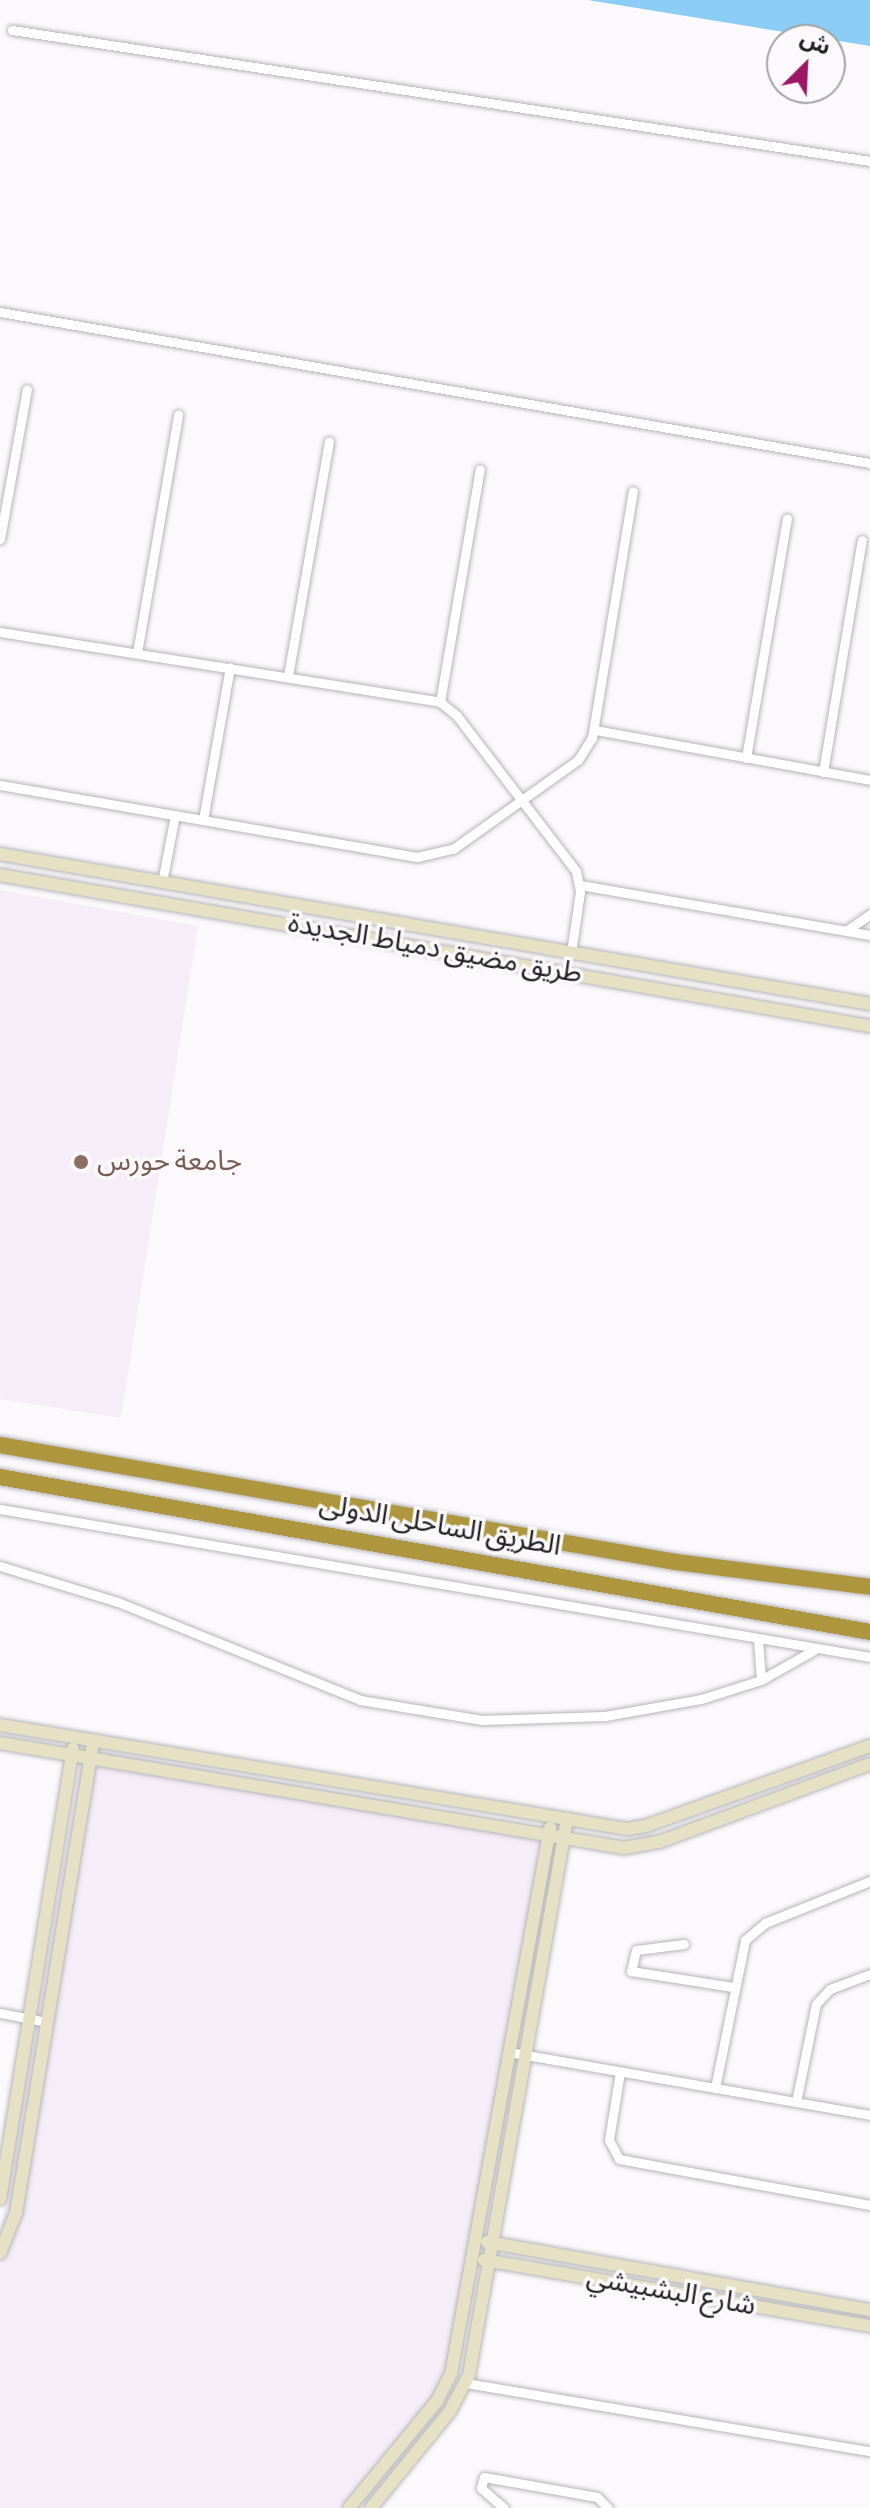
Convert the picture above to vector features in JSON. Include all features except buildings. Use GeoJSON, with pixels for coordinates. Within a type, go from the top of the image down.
{"type":"FeatureCollection","features":[{"type":"Feature","properties":{"kind":"highway","name":"الطريق الساحلى الدولى"},"geometry":{"type":"LineString","coordinates":[[0,1445],[676,1562],[870,1587]]}},
{"type":"Feature","properties":{"kind":"highway","name":"الطريق الساحلى الدولى"},"geometry":{"type":"LineString","coordinates":[[0,1477],[469,1556],[870,1632]]}},
{"type":"Feature","properties":{"kind":"street"},"geometry":{"type":"LineString","coordinates":[[12,30],[870,161]]}},
{"type":"Feature","properties":{"kind":"street"},"geometry":{"type":"LineString","coordinates":[[0,312],[870,463]]}},
{"type":"Feature","properties":{"kind":"street"},"geometry":{"type":"LineString","coordinates":[[0,539],[27,389]]}},
{"type":"Feature","properties":{"kind":"street"},"geometry":{"type":"LineString","coordinates":[[137,653],[178,415]]}},
{"type":"Feature","properties":{"kind":"street"},"geometry":{"type":"LineString","coordinates":[[288,676],[329,442]]}},
{"type":"Feature","properties":{"kind":"street"},"geometry":{"type":"LineString","coordinates":[[440,702],[480,469]]}},
{"type":"Feature","properties":{"kind":"street"},"geometry":{"type":"LineString","coordinates":[[0,785],[417,857],[453,849],[578,760],[595,730],[633,491]]}},
{"type":"Feature","properties":{"kind":"street"},"geometry":{"type":"LineString","coordinates":[[746,758],[787,518]]}},
{"type":"Feature","properties":{"kind":"street"},"geometry":{"type":"LineString","coordinates":[[823,772],[862,540]]}},
{"type":"Feature","properties":{"kind":"street"},"geometry":{"type":"LineString","coordinates":[[0,632],[440,702],[457,716],[573,866],[580,885],[571,952]]}},
{"type":"Feature","properties":{"kind":"street"},"geometry":{"type":"LineString","coordinates":[[203,820],[230,667]]}},
{"type":"Feature","properties":{"kind":"street"},"geometry":{"type":"LineString","coordinates":[[595,730],[870,780]]}},
{"type":"Feature","properties":{"kind":"street"},"geometry":{"type":"LineString","coordinates":[[162,882],[175,815]]}},
{"type":"Feature","properties":{"kind":"street","name":"طريق مضيق دمياط الجديدة"},"geometry":{"type":"LineString","coordinates":[[0,854],[870,1004]]}},
{"type":"Feature","properties":{"kind":"street","name":"طريق مضيق دمياط الجديدة"},"geometry":{"type":"LineString","coordinates":[[0,875],[870,1026]]}},
{"type":"Feature","properties":{"kind":"street"},"geometry":{"type":"LineString","coordinates":[[580,885],[870,935]]}},
{"type":"Feature","properties":{"kind":"street"},"geometry":{"type":"LineString","coordinates":[[846,931],[870,914]]}},
{"type":"Feature","properties":{"kind":"street"},"geometry":{"type":"LineString","coordinates":[[480,957],[482,936]]}},
{"type":"Feature","properties":{"kind":"street"},"geometry":{"type":"LineString","coordinates":[[0,1509],[814,1650],[870,1657]]}},
{"type":"Feature","properties":{"kind":"street"},"geometry":{"type":"LineString","coordinates":[[0,1566],[118,1602],[360,1700],[482,1720],[605,1716],[701,1699],[761,1680],[814,1650]]}},
{"type":"Feature","properties":{"kind":"street"},"geometry":{"type":"LineString","coordinates":[[758,1640],[761,1680]]}},
{"type":"Feature","properties":{"kind":"street"},"geometry":{"type":"LineString","coordinates":[[0,1725],[617,1828],[646,1826],[870,1746]]}},
{"type":"Feature","properties":{"kind":"street"},"geometry":{"type":"LineString","coordinates":[[0,2199],[74,1738]]}},
{"type":"Feature","properties":{"kind":"street"},"geometry":{"type":"LineString","coordinates":[[0,2253],[16,2213],[93,1741]]}},
{"type":"Feature","properties":{"kind":"street"},"geometry":{"type":"LineString","coordinates":[[0,1743],[624,1848],[651,1845],[870,1764]]}},
{"type":"Feature","properties":{"kind":"street"},"geometry":{"type":"LineString","coordinates":[[552,1817],[448,2382],[352,2503],[369,2508],[450,2411],[466,2383],[567,1819]]}},
{"type":"Feature","properties":{"kind":"street"},"geometry":{"type":"LineString","coordinates":[[715,2088],[740,1950],[754,1930],[870,1881]]}},
{"type":"Feature","properties":{"kind":"street"},"geometry":{"type":"LineString","coordinates":[[684,1944],[636,1950],[631,1971],[733,1987]]}},
{"type":"Feature","properties":{"kind":"street"},"geometry":{"type":"LineString","coordinates":[[796,2102],[816,2004],[830,1989],[870,1974]]}},
{"type":"Feature","properties":{"kind":"street"},"geometry":{"type":"LineString","coordinates":[[0,2013],[47,2022]]}},
{"type":"Feature","properties":{"kind":"street"},"geometry":{"type":"LineString","coordinates":[[509,2052],[870,2115]]}},
{"type":"Feature","properties":{"kind":"street"},"geometry":{"type":"LineString","coordinates":[[620,2072],[609,2140],[619,2159],[870,2205]]}},
{"type":"Feature","properties":{"kind":"street","name":"شارع البشبيشي"},"geometry":{"type":"LineString","coordinates":[[476,2240],[870,2310]]}},
{"type":"Feature","properties":{"kind":"street","name":"شارع البشبيشي"},"geometry":{"type":"LineString","coordinates":[[473,2258],[870,2326]]}},
{"type":"Feature","properties":{"kind":"street"},"geometry":{"type":"LineString","coordinates":[[588,2278],[591,2261]]}},
{"type":"Feature","properties":{"kind":"street"},"geometry":{"type":"LineString","coordinates":[[466,2383],[870,2451]]}},
{"type":"Feature","properties":{"kind":"street"},"geometry":{"type":"LineString","coordinates":[[504,2508],[481,2488],[484,2477],[597,2497],[608,2508]]}},
{"type":"Feature","properties":{"kind":"shaded area","name":"جامعة حورس"},"geometry":{"type":"Polygon","coordinates":[[[0,890],[198,926],[121,1418],[0,1399],[0,890]]]}},
{"type":"Feature","properties":{"kind":"shaded area"},"geometry":{"type":"Polygon","coordinates":[[[82,1748],[558,1830],[458,2373],[436,2419],[363,2508],[0,2508],[0,2231],[82,1748]]]}},
{"type":"Feature","properties":{"kind":"water"},"geometry":{"type":"Polygon","coordinates":[[[588,0],[870,0],[870,46],[846,42],[846,24],[766,24],[766,29],[588,0]]]}},
{"type":"Feature","properties":{"kind":"place","name":"جامعة حورس"},"geometry":{"type":"Point","coordinates":[81,1162]}}]}
